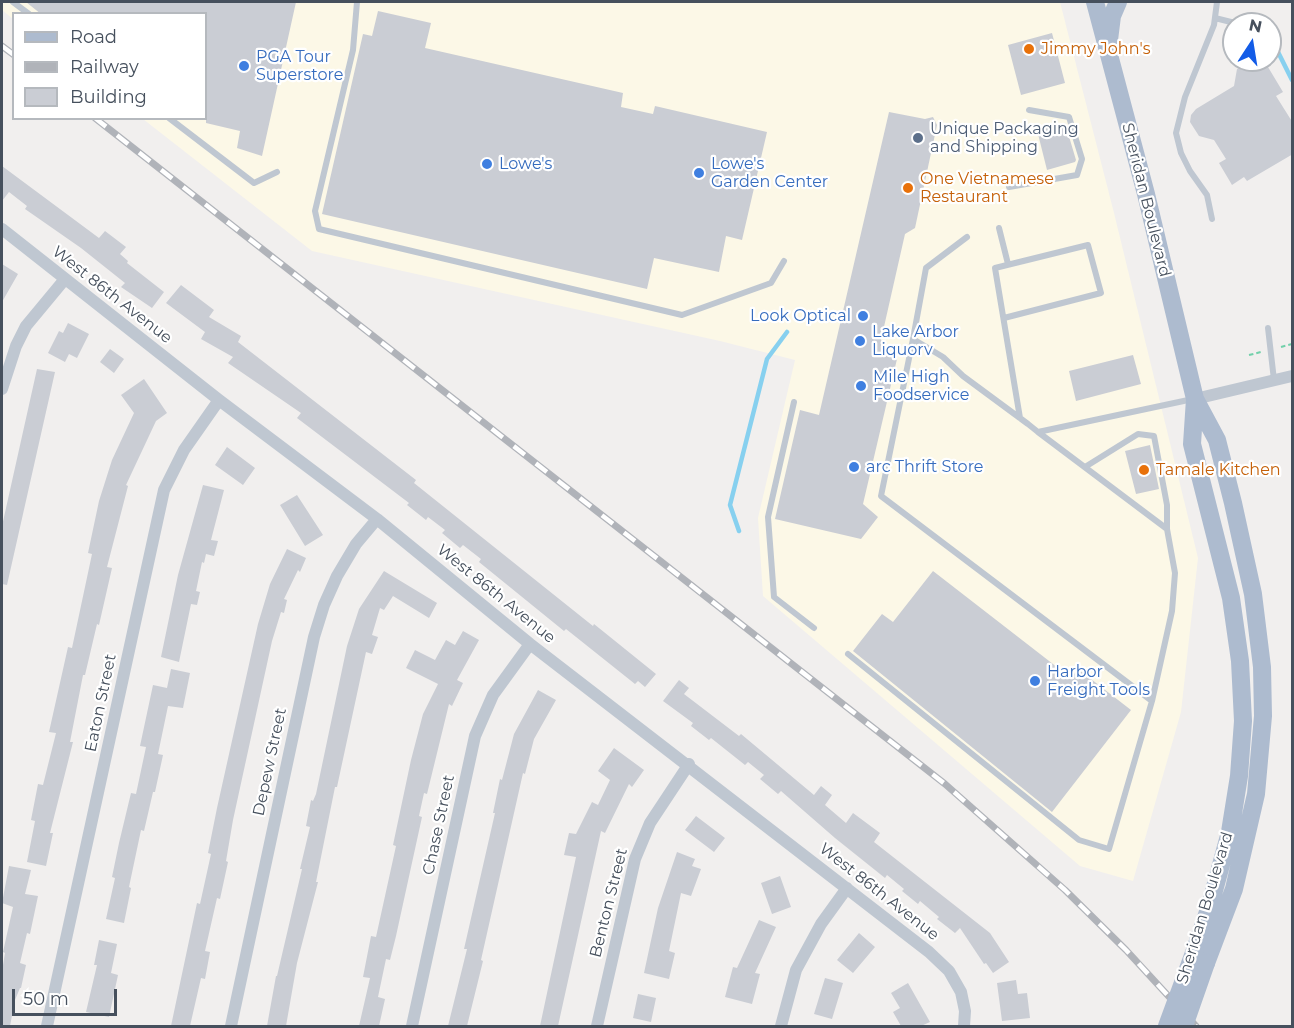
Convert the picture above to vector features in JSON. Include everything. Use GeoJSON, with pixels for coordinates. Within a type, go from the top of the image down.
{"type":"FeatureCollection","features":[{"type":"Feature","properties":{"kind":"main road","name":"Sheridan Boulevard"},"geometry":{"type":"LineString","coordinates":[[1095,2],[1146,194],[1195,399],[1217,440],[1241,534],[1262,667],[1263,706],[1256,794],[1234,889],[1167,1026]]}},
{"type":"Feature","properties":{"kind":"main road"},"geometry":{"type":"LineString","coordinates":[[1107,51],[1112,15],[1118,2]]}},
{"type":"Feature","properties":{"kind":"main road","name":"Sheridan Boulevard"},"geometry":{"type":"LineString","coordinates":[[1184,1026],[1209,909],[1230,832],[1239,776],[1243,721],[1240,661],[1231,598],[1192,444],[1195,399]]}},
{"type":"Feature","properties":{"kind":"street","name":"West 86th Avenue"},"geometry":{"type":"LineString","coordinates":[[2,229],[219,400],[377,519],[530,644],[689,764],[941,962],[961,992],[964,1026]]}},
{"type":"Feature","properties":{"kind":"street"},"geometry":{"type":"LineString","coordinates":[[2,389],[16,346],[26,326],[65,279]]}},
{"type":"Feature","properties":{"kind":"street"},"geometry":{"type":"LineString","coordinates":[[1195,399],[1293,376]]}},
{"type":"Feature","properties":{"kind":"street","name":"Eaton Street"},"geometry":{"type":"LineString","coordinates":[[47,1026],[164,490],[184,450],[219,400]]}},
{"type":"Feature","properties":{"kind":"street","name":"Depew Street"},"geometry":{"type":"LineString","coordinates":[[231,1026],[314,637],[324,605],[337,576],[356,544],[377,519]]}},
{"type":"Feature","properties":{"kind":"street","name":"Chase Street"},"geometry":{"type":"LineString","coordinates":[[412,1026],[475,736],[493,695],[530,644]]}},
{"type":"Feature","properties":{"kind":"street","name":"Benton Street"},"geometry":{"type":"LineString","coordinates":[[597,1026],[635,859],[650,824],[689,764]]}},
{"type":"Feature","properties":{"kind":"street"},"geometry":{"type":"LineString","coordinates":[[781,1026],[796,970],[821,924],[847,888]]}},
{"type":"Feature","properties":{"kind":"lane"},"geometry":{"type":"LineString","coordinates":[[13,2],[26,12]]}},
{"type":"Feature","properties":{"kind":"lane"},"geometry":{"type":"LineString","coordinates":[[357,2],[353,51],[315,211],[319,229],[682,315],[771,283],[784,261]]}},
{"type":"Feature","properties":{"kind":"lane"},"geometry":{"type":"LineString","coordinates":[[1212,219],[1207,195],[1190,171],[1181,153],[1176,133],[1185,98],[1214,25],[1217,2]]}},
{"type":"Feature","properties":{"kind":"lane"},"geometry":{"type":"LineString","coordinates":[[1215,18],[1222,20]]}},
{"type":"Feature","properties":{"kind":"lane"},"geometry":{"type":"LineString","coordinates":[[1009,187],[1077,175],[1082,159],[1069,117],[1029,110]]}},
{"type":"Feature","properties":{"kind":"lane"},"geometry":{"type":"LineString","coordinates":[[172,120],[254,183],[277,172]]}},
{"type":"Feature","properties":{"kind":"lane"},"geometry":{"type":"LineString","coordinates":[[999,228],[1008,264]]}},
{"type":"Feature","properties":{"kind":"lane"},"geometry":{"type":"LineString","coordinates":[[967,237],[926,268],[881,496],[1152,701]]}},
{"type":"Feature","properties":{"kind":"lane"},"geometry":{"type":"LineString","coordinates":[[1004,318],[1101,292],[1088,245],[1065,254],[995,267],[1020,418]]}},
{"type":"Feature","properties":{"kind":"lane"},"geometry":{"type":"LineString","coordinates":[[1075,291],[1077,299]]}},
{"type":"Feature","properties":{"kind":"lane"},"geometry":{"type":"LineString","coordinates":[[1052,297],[1054,305]]}},
{"type":"Feature","properties":{"kind":"lane"},"geometry":{"type":"LineString","coordinates":[[1031,302],[1033,310]]}},
{"type":"Feature","properties":{"kind":"lane"},"geometry":{"type":"LineString","coordinates":[[1268,328],[1274,380]]}},
{"type":"Feature","properties":{"kind":"lane"},"geometry":{"type":"LineString","coordinates":[[913,339],[943,357],[963,376],[1167,529]]}},
{"type":"Feature","properties":{"kind":"lane"},"geometry":{"type":"LineString","coordinates":[[1038,432],[1195,399]]}},
{"type":"Feature","properties":{"kind":"lane"},"geometry":{"type":"LineString","coordinates":[[794,402],[768,517],[774,597],[814,628]]}},
{"type":"Feature","properties":{"kind":"lane"},"geometry":{"type":"LineString","coordinates":[[848,654],[1079,840],[1109,849],[1152,701],[1173,602],[1175,573],[1167,529],[1167,505],[1154,436],[1138,434],[1085,467]]}},
{"type":"Feature","properties":{"kind":"shaded area"},"geometry":{"type":"Polygon","coordinates":[[[2,2],[1060,2],[1198,558],[1181,712],[1133,881],[1080,866],[763,596],[758,518],[795,360],[720,341],[312,251],[144,120],[207,120],[207,12],[12,12],[12,18],[2,10],[2,2]]]}},
{"type":"Feature","properties":{"kind":"building","name":"PGA Tour Superstore"},"geometry":{"type":"Polygon","coordinates":[[[26,2],[296,2],[262,156],[237,148],[240,131],[206,123],[207,12],[38,12],[26,2]]]}},
{"type":"Feature","properties":{"kind":"building","name":"Lowe's"},"geometry":{"type":"Polygon","coordinates":[[[378,11],[431,23],[425,48],[623,93],[621,107],[653,114],[655,106],[767,132],[742,240],[726,236],[719,272],[654,258],[647,289],[322,214],[363,34],[372,36],[378,11]]]}},
{"type":"Feature","properties":{"kind":"building"},"geometry":{"type":"Polygon","coordinates":[[[1052,33],[1065,83],[1021,95],[1008,45],[1052,33]]]}},
{"type":"Feature","properties":{"kind":"building"},"geometry":{"type":"Polygon","coordinates":[[[1236,72],[1271,72],[1283,92],[1276,96],[1293,123],[1293,154],[1247,181],[1244,177],[1232,185],[1219,163],[1226,159],[1214,140],[1199,136],[1190,122],[1191,115],[1196,109],[1234,86],[1236,72]]]}},
{"type":"Feature","properties":{"kind":"building"},"geometry":{"type":"Polygon","coordinates":[[[889,112],[925,119],[933,117],[937,125],[915,228],[905,234],[881,340],[891,357],[897,359],[863,504],[878,517],[861,539],[775,519],[800,410],[819,415],[889,112]]]}},
{"type":"Feature","properties":{"kind":"building"},"geometry":{"type":"Polygon","coordinates":[[[1065,123],[1076,160],[1047,170],[1037,130],[1065,123]]]}},
{"type":"Feature","properties":{"kind":"building"},"geometry":{"type":"Polygon","coordinates":[[[2,166],[99,238],[105,231],[126,247],[120,254],[128,261],[127,263],[164,292],[152,308],[121,287],[125,283],[81,248],[25,209],[27,206],[9,192],[2,201],[2,166]]]}},
{"type":"Feature","properties":{"kind":"building"},"geometry":{"type":"Polygon","coordinates":[[[2,264],[18,274],[2,302],[2,264]]]}},
{"type":"Feature","properties":{"kind":"building"},"geometry":{"type":"Polygon","coordinates":[[[181,285],[214,310],[209,317],[241,336],[238,342],[416,480],[414,483],[656,674],[645,687],[638,681],[635,684],[566,629],[564,631],[479,562],[481,559],[463,545],[460,548],[442,533],[445,530],[428,517],[426,520],[407,505],[409,503],[297,418],[301,413],[228,363],[233,357],[201,339],[205,332],[166,303],[181,285]]]}},
{"type":"Feature","properties":{"kind":"building"},"geometry":{"type":"Polygon","coordinates":[[[68,323],[89,334],[77,358],[69,354],[65,362],[48,353],[59,331],[63,333],[68,323]]]}},
{"type":"Feature","properties":{"kind":"building"},"geometry":{"type":"Polygon","coordinates":[[[110,349],[124,359],[114,373],[100,362],[110,349]]]}},
{"type":"Feature","properties":{"kind":"building"},"geometry":{"type":"Polygon","coordinates":[[[1133,355],[1141,384],[1076,401],[1069,371],[1133,355]]]}},
{"type":"Feature","properties":{"kind":"building"},"geometry":{"type":"Polygon","coordinates":[[[37,369],[55,372],[7,585],[2,584],[2,526],[37,369]]]}},
{"type":"Feature","properties":{"kind":"building"},"geometry":{"type":"Polygon","coordinates":[[[144,379],[167,413],[156,421],[126,485],[128,486],[107,567],[112,568],[99,625],[97,624],[85,675],[83,675],[70,742],[73,742],[50,833],[53,833],[46,866],[27,862],[35,821],[31,820],[38,784],[43,785],[56,733],[49,732],[68,647],[72,648],[92,554],[88,553],[99,501],[112,460],[134,413],[121,395],[144,379]]]}},
{"type":"Feature","properties":{"kind":"building","name":"Tamale Kitchen"},"geometry":{"type":"Polygon","coordinates":[[[1150,445],[1159,489],[1136,494],[1125,451],[1150,445]]]}},
{"type":"Feature","properties":{"kind":"building"},"geometry":{"type":"Polygon","coordinates":[[[227,447],[255,468],[243,485],[215,465],[227,447]]]}},
{"type":"Feature","properties":{"kind":"building"},"geometry":{"type":"Polygon","coordinates":[[[203,485],[224,490],[211,540],[218,541],[214,556],[206,554],[204,563],[202,562],[196,591],[200,592],[197,605],[191,604],[179,662],[161,657],[178,575],[203,485]]]}},
{"type":"Feature","properties":{"kind":"building"},"geometry":{"type":"Polygon","coordinates":[[[297,495],[323,535],[305,546],[280,505],[297,495]]]}},
{"type":"Feature","properties":{"kind":"building"},"geometry":{"type":"Polygon","coordinates":[[[287,549],[306,558],[284,599],[287,600],[284,613],[281,612],[272,641],[233,820],[226,861],[228,862],[205,951],[210,952],[205,979],[201,978],[190,1026],[171,1026],[197,903],[200,904],[211,854],[208,853],[217,808],[258,624],[270,584],[287,549]]]}},
{"type":"Feature","properties":{"kind":"building"},"geometry":{"type":"Polygon","coordinates":[[[384,571],[437,603],[429,618],[393,596],[384,610],[380,608],[372,635],[378,637],[372,654],[366,652],[337,787],[335,787],[316,882],[318,882],[297,963],[286,1026],[267,1026],[276,976],[302,869],[300,869],[310,827],[306,826],[311,800],[313,801],[316,794],[347,646],[359,609],[384,571]]]}},
{"type":"Feature","properties":{"kind":"building"},"geometry":{"type":"Polygon","coordinates":[[[933,571],[1071,678],[1078,669],[1131,710],[1052,812],[853,651],[882,614],[893,622],[933,571]]]}},
{"type":"Feature","properties":{"kind":"building"},"geometry":{"type":"Polygon","coordinates":[[[463,631],[479,640],[457,680],[463,683],[452,706],[449,704],[427,794],[424,793],[419,816],[422,817],[396,936],[390,960],[386,959],[378,997],[385,999],[379,1026],[359,1026],[370,978],[363,977],[371,936],[376,937],[396,846],[393,845],[411,760],[423,714],[438,684],[406,668],[415,650],[435,660],[446,640],[455,645],[463,631]]]}},
{"type":"Feature","properties":{"kind":"building"},"geometry":{"type":"Polygon","coordinates":[[[171,669],[190,673],[183,708],[168,706],[158,754],[163,755],[144,831],[141,830],[124,923],[106,919],[115,878],[112,877],[119,843],[131,793],[136,794],[146,747],[140,746],[153,685],[167,688],[171,669]]]}},
{"type":"Feature","properties":{"kind":"building"},"geometry":{"type":"Polygon","coordinates":[[[679,680],[689,688],[684,694],[739,736],[741,734],[814,795],[821,786],[832,795],[825,805],[846,823],[853,813],[880,833],[874,842],[990,933],[1009,962],[993,973],[986,963],[984,964],[960,928],[955,933],[937,919],[939,917],[920,901],[918,904],[887,875],[885,878],[781,791],[778,794],[760,779],[764,775],[748,762],[745,765],[711,738],[709,740],[691,726],[693,723],[663,701],[679,680]]]}},
{"type":"Feature","properties":{"kind":"building"},"geometry":{"type":"Polygon","coordinates":[[[538,690],[556,700],[534,739],[525,774],[523,773],[467,1026],[448,1026],[467,949],[464,949],[495,813],[493,813],[500,779],[502,780],[514,734],[538,690]]]}},
{"type":"Feature","properties":{"kind":"building"},"geometry":{"type":"Polygon","coordinates":[[[614,748],[644,770],[632,787],[629,784],[605,833],[601,831],[558,1026],[540,1026],[576,857],[564,855],[569,833],[576,834],[592,802],[598,805],[610,780],[598,771],[614,748]]]}},
{"type":"Feature","properties":{"kind":"building"},"geometry":{"type":"Polygon","coordinates":[[[696,816],[725,838],[714,852],[685,830],[696,816]]]}},
{"type":"Feature","properties":{"kind":"building"},"geometry":{"type":"Polygon","coordinates":[[[677,852],[695,859],[692,866],[701,869],[691,896],[681,893],[669,951],[675,953],[669,979],[644,973],[658,908],[677,852]]]}},
{"type":"Feature","properties":{"kind":"building"},"geometry":{"type":"Polygon","coordinates":[[[9,866],[31,870],[25,894],[38,896],[30,934],[27,933],[20,963],[26,965],[21,988],[15,1000],[10,1026],[2,1026],[2,971],[5,953],[3,952],[13,907],[2,903],[9,866]]]}},
{"type":"Feature","properties":{"kind":"building"},"geometry":{"type":"Polygon","coordinates":[[[780,876],[791,907],[772,914],[761,883],[780,876]]]}},
{"type":"Feature","properties":{"kind":"building"},"geometry":{"type":"Polygon","coordinates":[[[759,920],[776,927],[755,973],[760,974],[752,1004],[725,997],[733,967],[737,968],[759,920]]]}},
{"type":"Feature","properties":{"kind":"building"},"geometry":{"type":"Polygon","coordinates":[[[859,933],[875,947],[853,973],[837,960],[859,933]]]}},
{"type":"Feature","properties":{"kind":"building"},"geometry":{"type":"Polygon","coordinates":[[[99,940],[117,944],[111,973],[118,975],[109,1017],[86,1012],[97,965],[94,965],[99,940]]]}},
{"type":"Feature","properties":{"kind":"building"},"geometry":{"type":"Polygon","coordinates":[[[825,978],[843,983],[832,1019],[814,1014],[825,978]]]}},
{"type":"Feature","properties":{"kind":"building"},"geometry":{"type":"Polygon","coordinates":[[[1016,980],[1018,994],[1027,993],[1030,1018],[1002,1021],[997,983],[1016,980]]]}},
{"type":"Feature","properties":{"kind":"building"},"geometry":{"type":"Polygon","coordinates":[[[908,983],[930,1022],[921,1026],[901,1026],[893,1012],[900,1008],[891,993],[908,983]]]}},
{"type":"Feature","properties":{"kind":"building"},"geometry":{"type":"Polygon","coordinates":[[[638,994],[656,998],[651,1022],[633,1018],[638,994]]]}},
{"type":"Feature","properties":{"kind":"waterway"},"geometry":{"type":"LineString","coordinates":[[1282,60],[1292,80]]}},
{"type":"Feature","properties":{"kind":"waterway"},"geometry":{"type":"LineString","coordinates":[[739,531],[730,505],[767,359],[787,332]]}},
{"type":"Feature","properties":{"kind":"railway"},"geometry":{"type":"LineString","coordinates":[[2,46],[12,54]]}},
{"type":"Feature","properties":{"kind":"railway"},"geometry":{"type":"LineString","coordinates":[[98,120],[945,784],[1065,890],[1126,950],[1196,1026]]}},
{"type":"Feature","properties":{"kind":"place","name":"Jimmy John's"},"geometry":{"type":"Point","coordinates":[1029,49]}},
{"type":"Feature","properties":{"kind":"place","name":"PGA Tour Superstore"},"geometry":{"type":"Point","coordinates":[244,66]}},
{"type":"Feature","properties":{"kind":"place","name":"Unique Packaging and Shipping"},"geometry":{"type":"Point","coordinates":[918,138]}},
{"type":"Feature","properties":{"kind":"place","name":"Lowe's"},"geometry":{"type":"Point","coordinates":[487,164]}},
{"type":"Feature","properties":{"kind":"place","name":"Lowe's Garden Center"},"geometry":{"type":"Point","coordinates":[699,173]}},
{"type":"Feature","properties":{"kind":"place","name":"One Vietnamese Restaurant"},"geometry":{"type":"Point","coordinates":[908,188]}},
{"type":"Feature","properties":{"kind":"place","name":"Look Optical"},"geometry":{"type":"Point","coordinates":[863,316]}},
{"type":"Feature","properties":{"kind":"place","name":"Lake Arbor Liquorv"},"geometry":{"type":"Point","coordinates":[860,341]}},
{"type":"Feature","properties":{"kind":"place","name":"Mile High Foodservice"},"geometry":{"type":"Point","coordinates":[861,386]}},
{"type":"Feature","properties":{"kind":"place","name":"arc Thrift Store"},"geometry":{"type":"Point","coordinates":[854,467]}},
{"type":"Feature","properties":{"kind":"place","name":"Tamale Kitchen"},"geometry":{"type":"Point","coordinates":[1144,470]}},
{"type":"Feature","properties":{"kind":"place","name":"Harbor Freight Tools"},"geometry":{"type":"Point","coordinates":[1035,681]}}]}
